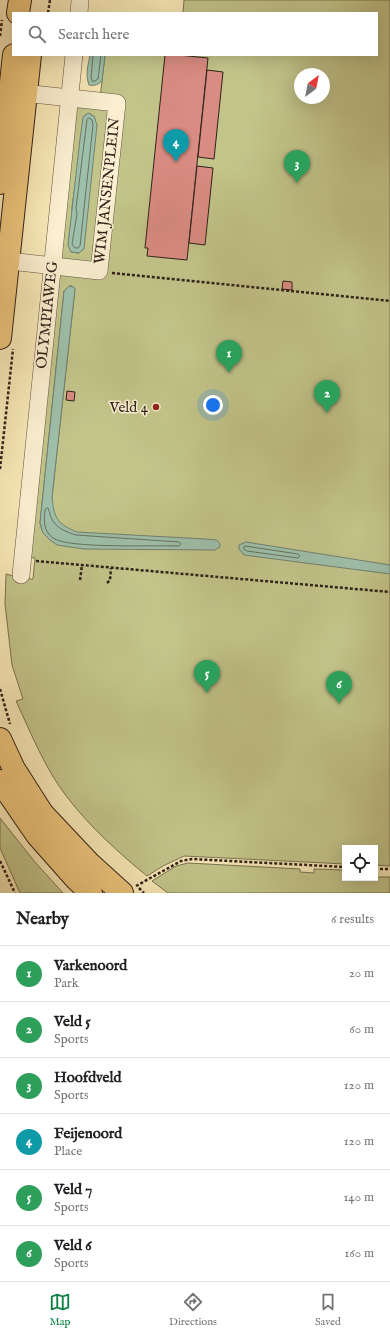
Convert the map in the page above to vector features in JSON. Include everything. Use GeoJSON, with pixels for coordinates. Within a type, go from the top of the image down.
{"type":"FeatureCollection","features":[{"type":"Feature","properties":{"kind":"main road"},"geometry":{"type":"LineString","coordinates":[[18,12],[20,0]]}},
{"type":"Feature","properties":{"kind":"main road"},"geometry":{"type":"LineString","coordinates":[[34,12],[35,0]]}},
{"type":"Feature","properties":{"kind":"main road"},"geometry":{"type":"LineString","coordinates":[[0,183],[25,93],[14,56]]}},
{"type":"Feature","properties":{"kind":"main road"},"geometry":{"type":"LineString","coordinates":[[0,338],[10,262],[25,93],[30,56]]}},
{"type":"Feature","properties":{"kind":"main road"},"geometry":{"type":"LineString","coordinates":[[6,734],[14,769],[42,813],[90,864],[130,887]]}},
{"type":"Feature","properties":{"kind":"main road"},"geometry":{"type":"LineString","coordinates":[[0,781],[37,835],[76,879],[91,893]]}},
{"type":"Feature","properties":{"kind":"lane"},"geometry":{"type":"LineString","coordinates":[[79,12],[80,0]]}},
{"type":"Feature","properties":{"kind":"lane","name":"OLYMPIAWEG"},"geometry":{"type":"LineString","coordinates":[[21,567],[74,56]]}},
{"type":"Feature","properties":{"kind":"lane","name":"WIM JANSENPLEIN"},"geometry":{"type":"LineString","coordinates":[[10,262],[99,271],[117,103],[25,93]]}},
{"type":"Feature","properties":{"kind":"path"},"geometry":{"type":"LineString","coordinates":[[48,12],[50,0]]}},
{"type":"Feature","properties":{"kind":"path"},"geometry":{"type":"LineString","coordinates":[[99,271],[390,301]]}},
{"type":"Feature","properties":{"kind":"path"},"geometry":{"type":"LineString","coordinates":[[80,580],[82,565]]}},
{"type":"Feature","properties":{"kind":"path"},"geometry":{"type":"LineString","coordinates":[[21,567],[82,565],[390,592]]}},
{"type":"Feature","properties":{"kind":"path"},"geometry":{"type":"LineString","coordinates":[[107,583],[110,580],[111,568]]}},
{"type":"Feature","properties":{"kind":"path"},"geometry":{"type":"LineString","coordinates":[[0,689],[9,722],[6,734]]}},
{"type":"Feature","properties":{"kind":"path"},"geometry":{"type":"LineString","coordinates":[[130,887],[181,861],[192,859],[342,867]]}},
{"type":"Feature","properties":{"kind":"path"},"geometry":{"type":"LineString","coordinates":[[0,861],[14,893]]}},
{"type":"Feature","properties":{"kind":"path"},"geometry":{"type":"LineString","coordinates":[[378,868],[390,869]]}},
{"type":"Feature","properties":{"kind":"path"},"geometry":{"type":"LineString","coordinates":[[130,887],[144,893]]}},
{"type":"Feature","properties":{"kind":"green space"},"geometry":{"type":"Polygon","coordinates":[[[184,0],[390,0],[390,866],[378,865],[378,845],[342,845],[342,864],[184,856],[147,876],[105,839],[85,819],[67,797],[45,763],[16,701],[23,699],[12,665],[5,604],[6,574],[25,579],[33,579],[35,558],[28,557],[75,105],[99,107],[105,56],[378,56],[378,12],[183,12],[184,0]],[[85,115],[69,236],[69,247],[71,252],[79,253],[87,115],[85,115]],[[69,286],[64,291],[40,523],[43,533],[52,497],[75,289],[72,286],[69,286]]]}},
{"type":"Feature","properties":{"kind":"green space"},"geometry":{"type":"Polygon","coordinates":[[[0,818],[34,861],[63,893],[20,893],[0,848],[0,818]]]}},
{"type":"Feature","properties":{"kind":"green space"},"geometry":{"type":"Polygon","coordinates":[[[188,863],[300,869],[300,872],[314,873],[314,869],[342,870],[342,881],[378,881],[378,877],[390,877],[390,893],[168,893],[152,881],[176,866],[188,863]]]}},
{"type":"Feature","properties":{"kind":"water"},"geometry":{"type":"Polygon","coordinates":[[[90,56],[105,56],[102,81],[94,85],[89,85],[87,70],[90,56]]]}},
{"type":"Feature","properties":{"kind":"water"},"geometry":{"type":"Polygon","coordinates":[[[88,113],[94,116],[97,125],[84,249],[79,253],[71,252],[68,245],[83,117],[88,113]]]}},
{"type":"Feature","properties":{"kind":"water"},"geometry":{"type":"Polygon","coordinates":[[[69,286],[74,287],[75,289],[52,497],[54,510],[58,519],[65,526],[77,532],[217,540],[220,547],[215,550],[84,549],[57,545],[43,533],[40,523],[64,291],[69,286]]]}},
{"type":"Feature","properties":{"kind":"water"},"geometry":{"type":"Polygon","coordinates":[[[246,542],[390,565],[390,574],[244,555],[239,549],[239,545],[246,542]]]}},
{"type":"Feature","properties":{"kind":"building"},"geometry":{"type":"Polygon","coordinates":[[[165,56],[208,58],[187,260],[147,256],[148,248],[145,248],[165,56]]]}},
{"type":"Feature","properties":{"kind":"building"},"geometry":{"type":"Polygon","coordinates":[[[207,70],[223,72],[214,159],[198,157],[207,70]]]}},
{"type":"Feature","properties":{"kind":"building"},"geometry":{"type":"Polygon","coordinates":[[[197,166],[213,168],[205,245],[189,243],[197,166]]]}},
{"type":"Feature","properties":{"kind":"building"},"geometry":{"type":"Polygon","coordinates":[[[283,281],[292,282],[292,290],[282,289],[283,281]]]}},
{"type":"Feature","properties":{"kind":"building"},"geometry":{"type":"Polygon","coordinates":[[[67,391],[75,392],[74,401],[66,400],[67,391]]]}},
{"type":"Feature","properties":{"kind":"place","name":"Feijenoord"},"geometry":{"type":"Point","coordinates":[176,162]}},
{"type":"Feature","properties":{"kind":"place","name":"Hoofdveld"},"geometry":{"type":"Point","coordinates":[297,183]}},
{"type":"Feature","properties":{"kind":"place","name":"Varkenoord"},"geometry":{"type":"Point","coordinates":[229,373]}},
{"type":"Feature","properties":{"kind":"place","name":"Veld 4"},"geometry":{"type":"Point","coordinates":[156,407]}},
{"type":"Feature","properties":{"kind":"place","name":"Veld 5"},"geometry":{"type":"Point","coordinates":[327,413]}},
{"type":"Feature","properties":{"kind":"place","name":"Veld 7"},"geometry":{"type":"Point","coordinates":[207,693]}},
{"type":"Feature","properties":{"kind":"place","name":"Veld 6"},"geometry":{"type":"Point","coordinates":[339,704]}}]}
